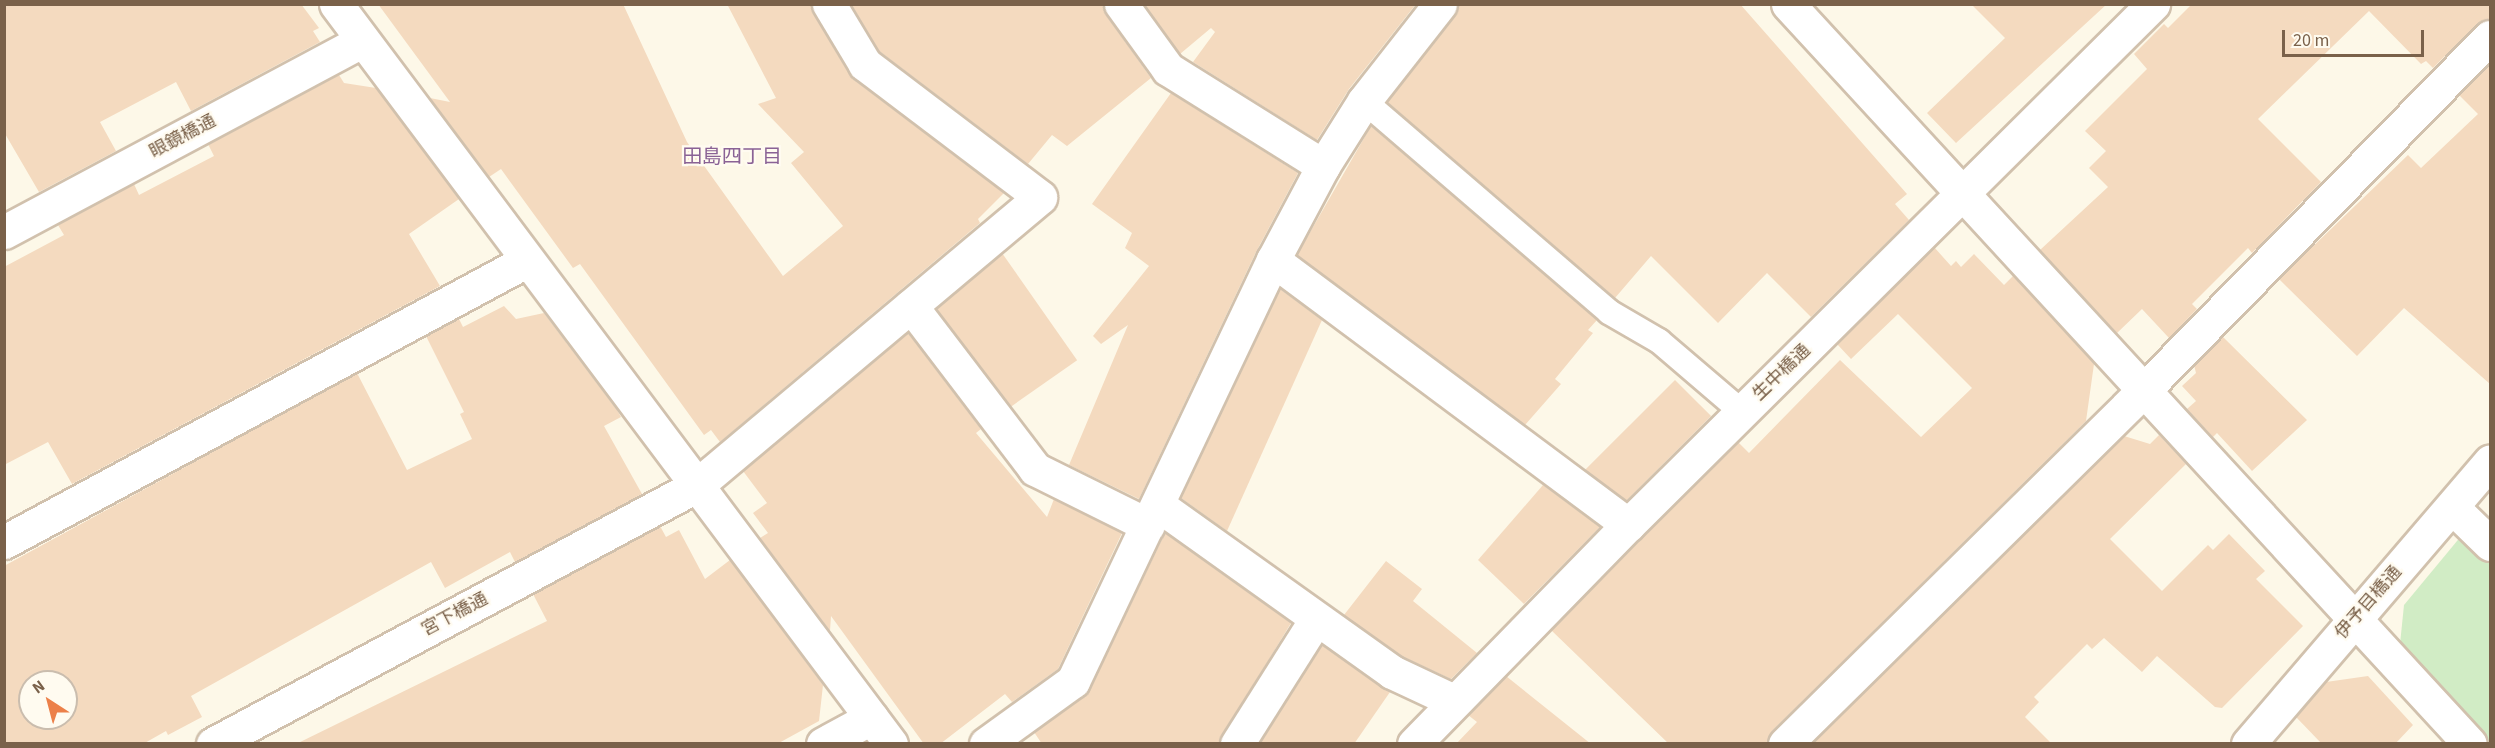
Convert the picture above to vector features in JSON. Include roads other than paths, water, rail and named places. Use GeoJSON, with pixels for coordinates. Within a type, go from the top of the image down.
{"type":"FeatureCollection","features":[{"type":"Feature","properties":{"kind":"street"},"geometry":{"type":"LineString","coordinates":[[336,4],[526,261],[891,744]]}},
{"type":"Feature","properties":{"kind":"street","name":"宮下橋通"},"geometry":{"type":"LineString","coordinates":[[213,744],[696,486],[1040,197],[865,64],[829,4]]}},
{"type":"Feature","properties":{"kind":"street"},"geometry":{"type":"LineString","coordinates":[[1121,4],[1168,69],[1323,166]]}},
{"type":"Feature","properties":{"kind":"street"},"geometry":{"type":"LineString","coordinates":[[986,744],[1073,681],[1273,260],[1323,166],[1364,101],[1440,4]]}},
{"type":"Feature","properties":{"kind":"street"},"geometry":{"type":"LineString","coordinates":[[1788,4],[1963,196],[2145,390],[2353,621],[2470,744]]}},
{"type":"Feature","properties":{"kind":"street","name":"生中橋通"},"geometry":{"type":"LineString","coordinates":[[1414,744],[1628,525],[1963,196],[2153,4]]}},
{"type":"Feature","properties":{"kind":"street"},"geometry":{"type":"LineString","coordinates":[[1785,744],[2145,390],[2490,37]]}},
{"type":"Feature","properties":{"kind":"street","name":"眼鏡橋通"},"geometry":{"type":"LineString","coordinates":[[4,232],[362,41]]}},
{"type":"Feature","properties":{"kind":"street"},"geometry":{"type":"LineString","coordinates":[[1273,260],[1628,525]]}},
{"type":"Feature","properties":{"kind":"street"},"geometry":{"type":"LineString","coordinates":[[4,542],[526,261]]}},
{"type":"Feature","properties":{"kind":"street"},"geometry":{"type":"LineString","coordinates":[[911,306],[1035,469],[1153,515],[1316,619],[1392,672],[1454,701]]}},
{"type":"Feature","properties":{"kind":"street","name":"伊予目橋通"},"geometry":{"type":"LineString","coordinates":[[2248,744],[2490,462]]}},
{"type":"Feature","properties":{"kind":"street"},"geometry":{"type":"LineString","coordinates":[[2452,507],[2490,544]]}},
{"type":"Feature","properties":{"kind":"street"},"geometry":{"type":"LineString","coordinates":[[1237,744],[1316,619]]}},
{"type":"Feature","properties":{"kind":"street"},"geometry":{"type":"LineString","coordinates":[[823,744],[871,718]]}},
{"type":"Feature","properties":{"kind":"lane"},"geometry":{"type":"LineString","coordinates":[[1364,101],[1610,312],[1659,341],[1742,412]]}},
{"type":"Feature","properties":{"kind":"district","name":"田島四丁目"},"geometry":{"type":"Point","coordinates":[732,157]}}]}
